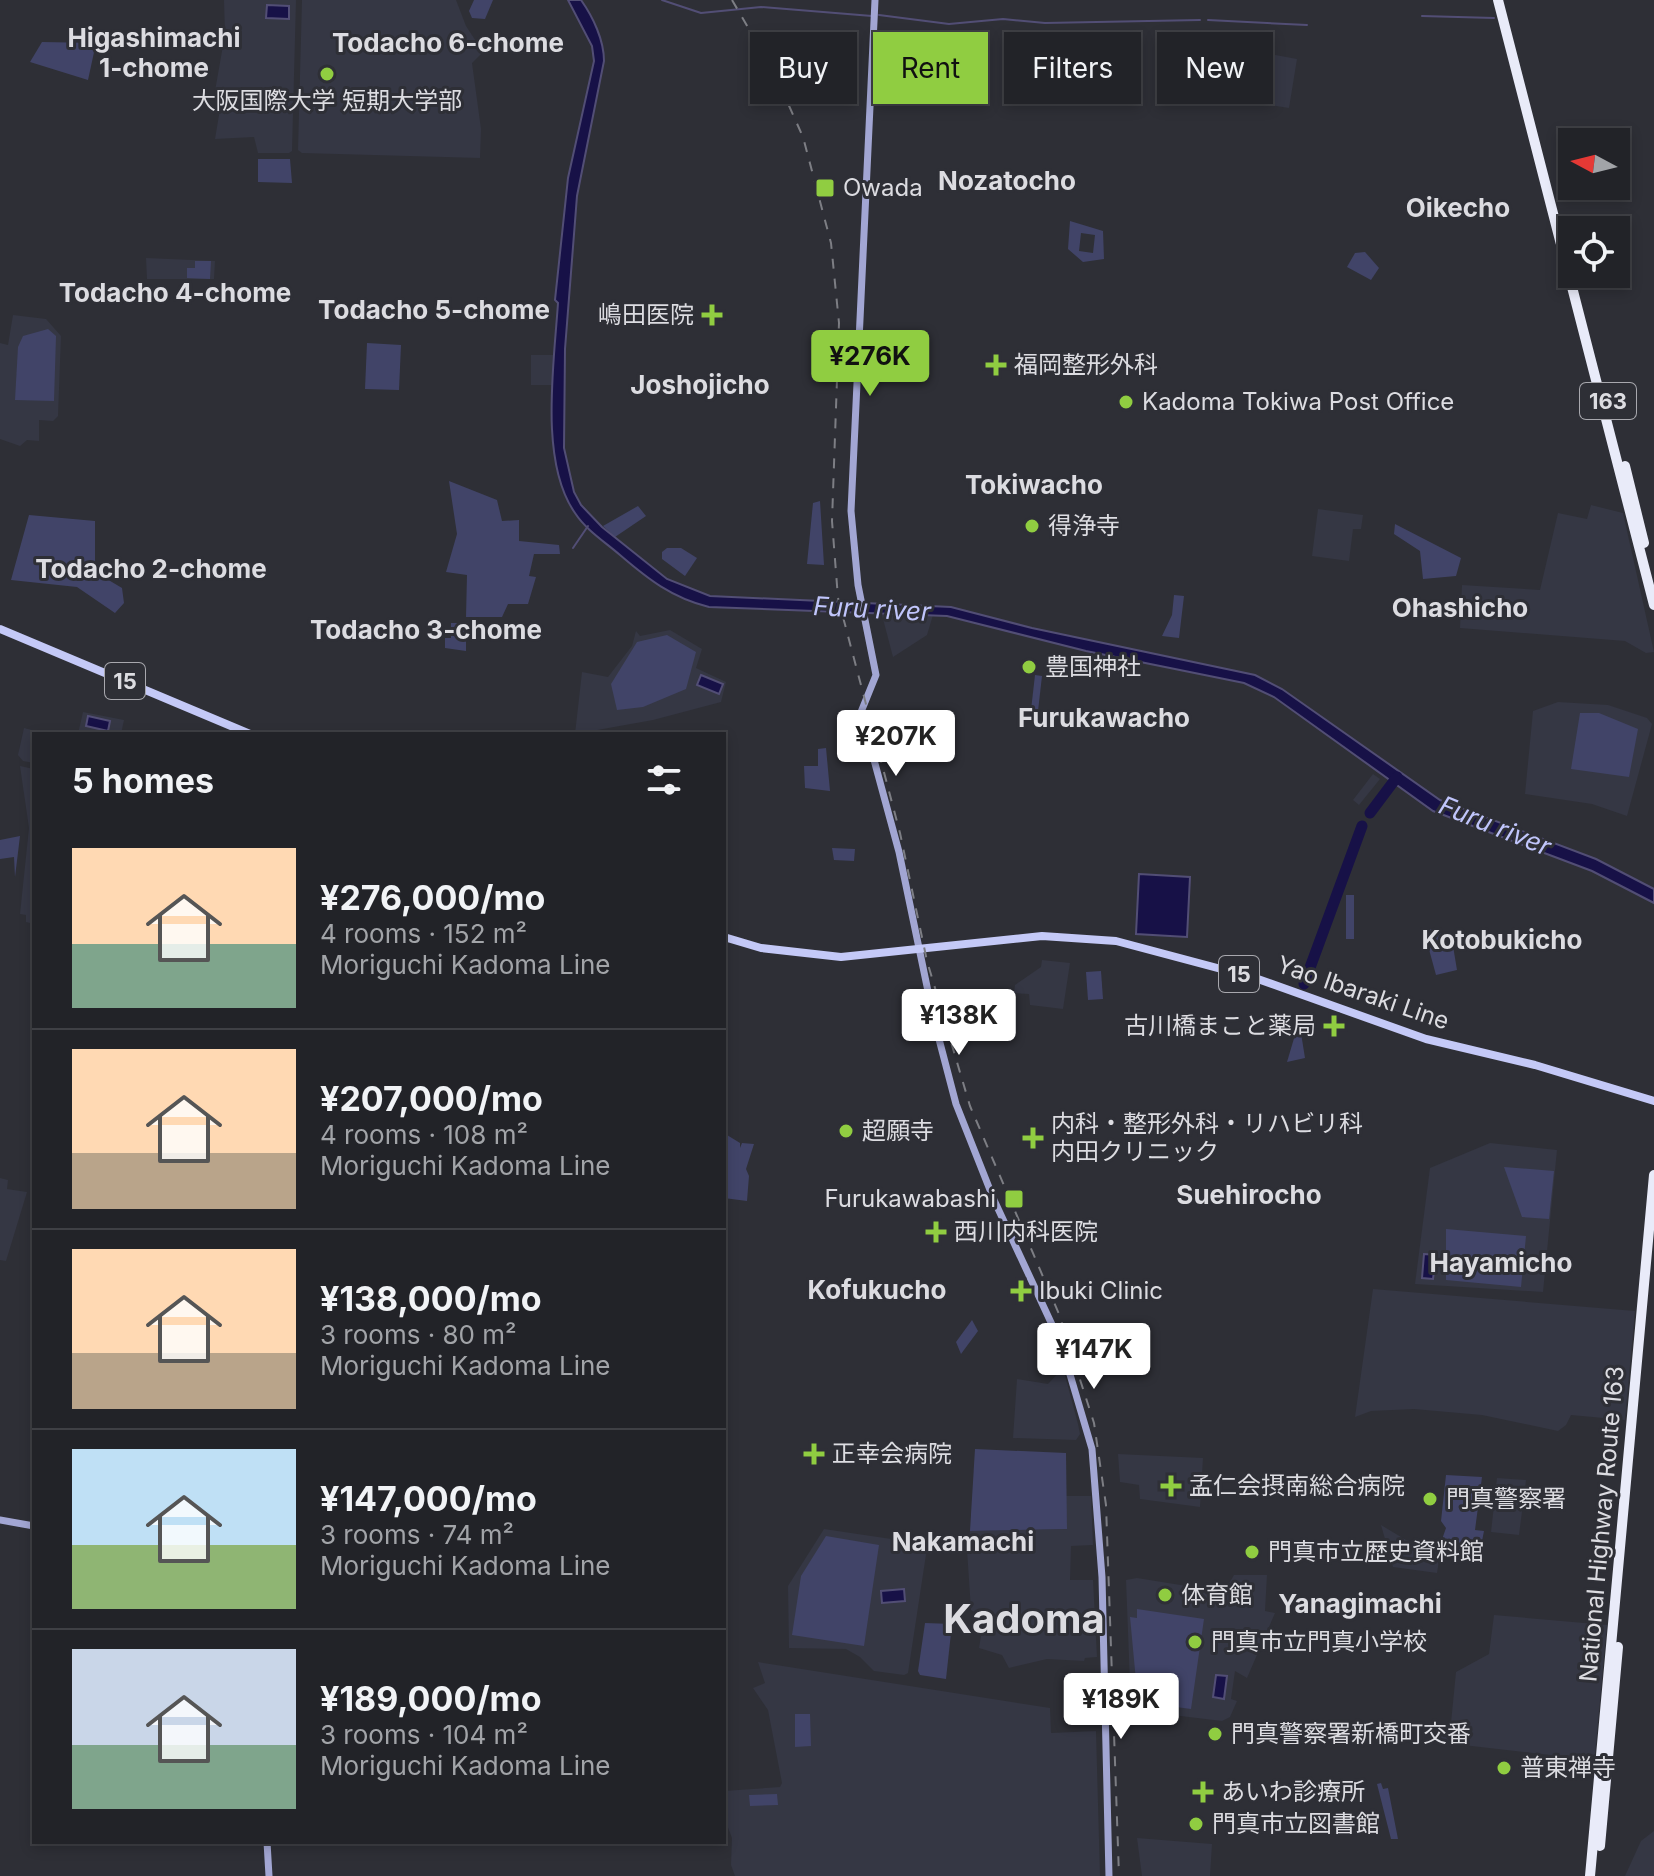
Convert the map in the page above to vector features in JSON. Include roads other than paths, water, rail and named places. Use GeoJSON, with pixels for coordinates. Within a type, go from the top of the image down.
{"type":"FeatureCollection","features":[{"type":"Feature","properties":{"kind":"highway","name":"163"},"geometry":{"type":"LineString","coordinates":[[1501,0],[1559,216]]}},
{"type":"Feature","properties":{"kind":"highway","name":"163"},"geometry":{"type":"LineString","coordinates":[[1501,0],[1654,605]]}},
{"type":"Feature","properties":{"kind":"highway","name":"163"},"geometry":{"type":"LineString","coordinates":[[1579,288],[1654,579]]}},
{"type":"Feature","properties":{"kind":"highway","name":"National Highway Route 163"},"geometry":{"type":"LineString","coordinates":[[1590,1876],[1654,1175]]}},
{"type":"Feature","properties":{"kind":"highway","name":"National Highway Route 163"},"geometry":{"type":"LineString","coordinates":[[1597,1876],[1654,1238]]}},
{"type":"Feature","properties":{"kind":"main road"},"geometry":{"type":"LineString","coordinates":[[875,0],[851,511],[861,603],[876,675],[861,712],[899,852],[918,948],[956,1104],[994,1200],[1061,1344],[1092,1449],[1102,1577],[1109,1876]]}},
{"type":"Feature","properties":{"kind":"main road","name":"15"},"geometry":{"type":"LineString","coordinates":[[0,629],[245,732]]}},
{"type":"Feature","properties":{"kind":"main road","name":"Yao Ibaraki Line"},"geometry":{"type":"LineString","coordinates":[[726,938],[761,948],[828,956],[1042,936],[1116,941],[1255,978],[1426,1039],[1535,1065],[1654,1101]]}},
{"type":"Feature","properties":{"kind":"main road"},"geometry":{"type":"LineString","coordinates":[[0,1520],[32,1526]]}},
{"type":"Feature","properties":{"kind":"main road"},"geometry":{"type":"LineString","coordinates":[[267,1844],[269,1876]]}},
{"type":"Feature","properties":{"kind":"water","name":"Furu river"},"geometry":{"type":"Polygon","coordinates":[[[568,0],[581,0],[590,14],[600,37],[604,61],[577,196],[565,349],[564,448],[574,492],[581,505],[602,527],[667,579],[710,596],[951,607],[1032,628],[1255,675],[1282,689],[1440,800],[1596,859],[1654,889],[1654,903],[1592,871],[1433,811],[1274,697],[1244,683],[1086,651],[947,616],[709,607],[661,587],[596,536],[579,519],[564,492],[553,440],[552,383],[558,303],[555,300],[568,178],[594,61],[592,46],[568,0]]]}},
{"type":"Feature","properties":{"kind":"water"},"geometry":{"type":"Polygon","coordinates":[[[267,5],[289,6],[289,19],[266,18],[267,5]]]}},
{"type":"Feature","properties":{"kind":"water"},"geometry":{"type":"Polygon","coordinates":[[[701,675],[723,684],[719,694],[697,685],[701,675]]]}},
{"type":"Feature","properties":{"kind":"water"},"geometry":{"type":"Polygon","coordinates":[[[88,716],[110,721],[108,731],[86,726],[88,716]]]}},
{"type":"Feature","properties":{"kind":"water"},"geometry":{"type":"Polygon","coordinates":[[[1139,874],[1190,877],[1187,937],[1136,934],[1139,874]]]}},
{"type":"Feature","properties":{"kind":"water"},"geometry":{"type":"Polygon","coordinates":[[[1424,1254],[1436,1255],[1433,1279],[1422,1278],[1424,1254]]]}},
{"type":"Feature","properties":{"kind":"water"},"geometry":{"type":"Polygon","coordinates":[[[904,1589],[905,1601],[882,1603],[881,1591],[904,1589]]]}},
{"type":"Feature","properties":{"kind":"water"},"geometry":{"type":"Polygon","coordinates":[[[1216,1675],[1227,1676],[1224,1699],[1213,1697],[1216,1675]]]}},
{"type":"Feature","properties":{"kind":"waterway"},"geometry":{"type":"LineString","coordinates":[[662,0],[701,13],[761,7],[872,16]]}},
{"type":"Feature","properties":{"kind":"waterway"},"geometry":{"type":"LineString","coordinates":[[879,15],[949,24],[1003,19],[1045,23],[1200,20]]}},
{"type":"Feature","properties":{"kind":"waterway"},"geometry":{"type":"LineString","coordinates":[[1422,16],[1494,18]]}},
{"type":"Feature","properties":{"kind":"waterway"},"geometry":{"type":"LineString","coordinates":[[1208,20],[1307,25]]}},
{"type":"Feature","properties":{"kind":"waterway"},"geometry":{"type":"LineString","coordinates":[[573,548],[588,526]]}},
{"type":"Feature","properties":{"kind":"waterway"},"geometry":{"type":"LineString","coordinates":[[1370,813],[1397,777]]}},
{"type":"Feature","properties":{"kind":"waterway"},"geometry":{"type":"LineString","coordinates":[[1304,984],[1362,826]]}},
{"type":"Feature","properties":{"kind":"railway"},"geometry":{"type":"LineString","coordinates":[[732,0],[773,70],[803,137],[831,243],[839,323],[832,521],[838,598],[900,833],[927,961],[970,1106],[1059,1314],[1094,1423],[1106,1505],[1119,1876]]}},
{"type":"Feature","properties":{"kind":"place","name":"大阪国際大学 短期大学部"},"geometry":{"type":"Point","coordinates":[327,74]}},
{"type":"Feature","properties":{"kind":"place","name":"Owada"},"geometry":{"type":"Point","coordinates":[825,188]}},
{"type":"Feature","properties":{"kind":"place","name":"嶋田医院"},"geometry":{"type":"Point","coordinates":[712,315]}},
{"type":"Feature","properties":{"kind":"place","name":"福岡整形外科"},"geometry":{"type":"Point","coordinates":[996,365]}},
{"type":"Feature","properties":{"kind":"place","name":"Kadoma Tokiwa Post Office"},"geometry":{"type":"Point","coordinates":[1126,402]}},
{"type":"Feature","properties":{"kind":"place","name":"得浄寺"},"geometry":{"type":"Point","coordinates":[1032,526]}},
{"type":"Feature","properties":{"kind":"place","name":"豊国神社"},"geometry":{"type":"Point","coordinates":[1029,667]}},
{"type":"Feature","properties":{"kind":"place","name":"古川橋まこと薬局"},"geometry":{"type":"Point","coordinates":[1334,1026]}},
{"type":"Feature","properties":{"kind":"place","name":"超願寺"},"geometry":{"type":"Point","coordinates":[846,1131]}},
{"type":"Feature","properties":{"kind":"place","name":"内科・整形外科・リハビリ科 内田クリニック"},"geometry":{"type":"Point","coordinates":[1033,1138]}},
{"type":"Feature","properties":{"kind":"place","name":"Furukawabashi"},"geometry":{"type":"Point","coordinates":[1014,1199]}},
{"type":"Feature","properties":{"kind":"place","name":"西川内科医院"},"geometry":{"type":"Point","coordinates":[936,1232]}},
{"type":"Feature","properties":{"kind":"place","name":"Ibuki Clinic"},"geometry":{"type":"Point","coordinates":[1021,1291]}},
{"type":"Feature","properties":{"kind":"place","name":"正幸会病院"},"geometry":{"type":"Point","coordinates":[814,1454]}},
{"type":"Feature","properties":{"kind":"place","name":"孟仁会摂南総合病院"},"geometry":{"type":"Point","coordinates":[1171,1486]}},
{"type":"Feature","properties":{"kind":"place","name":"門真警察署"},"geometry":{"type":"Point","coordinates":[1430,1499]}},
{"type":"Feature","properties":{"kind":"place","name":"門真市立歴史資料館"},"geometry":{"type":"Point","coordinates":[1252,1552]}},
{"type":"Feature","properties":{"kind":"place","name":"体育館"},"geometry":{"type":"Point","coordinates":[1165,1595]}},
{"type":"Feature","properties":{"kind":"place","name":"門真市立門真小学校"},"geometry":{"type":"Point","coordinates":[1195,1642]}},
{"type":"Feature","properties":{"kind":"place","name":"門真警察署新橋町交番"},"geometry":{"type":"Point","coordinates":[1215,1734]}},
{"type":"Feature","properties":{"kind":"place","name":"普東禅寺"},"geometry":{"type":"Point","coordinates":[1504,1768]}},
{"type":"Feature","properties":{"kind":"place","name":"あいわ診療所"},"geometry":{"type":"Point","coordinates":[1203,1792]}},
{"type":"Feature","properties":{"kind":"place","name":"門真市立図書館"},"geometry":{"type":"Point","coordinates":[1196,1824]}},
{"type":"Feature","properties":{"kind":"district","name":"Todacho 6-chome"},"geometry":{"type":"Point","coordinates":[448,43]}},
{"type":"Feature","properties":{"kind":"district","name":"Higashimachi 1-chome"},"geometry":{"type":"Point","coordinates":[154,53]}},
{"type":"Feature","properties":{"kind":"district","name":"Nozatocho"},"geometry":{"type":"Point","coordinates":[1007,181]}},
{"type":"Feature","properties":{"kind":"district","name":"Oikecho"},"geometry":{"type":"Point","coordinates":[1458,208]}},
{"type":"Feature","properties":{"kind":"district","name":"Todacho 4-chome"},"geometry":{"type":"Point","coordinates":[175,293]}},
{"type":"Feature","properties":{"kind":"district","name":"Todacho 5-chome"},"geometry":{"type":"Point","coordinates":[434,310]}},
{"type":"Feature","properties":{"kind":"district","name":"Joshojicho"},"geometry":{"type":"Point","coordinates":[700,385]}},
{"type":"Feature","properties":{"kind":"district","name":"Tokiwacho"},"geometry":{"type":"Point","coordinates":[1034,485]}},
{"type":"Feature","properties":{"kind":"district","name":"Todacho 2-chome"},"geometry":{"type":"Point","coordinates":[151,569]}},
{"type":"Feature","properties":{"kind":"district","name":"Ohashicho"},"geometry":{"type":"Point","coordinates":[1460,608]}},
{"type":"Feature","properties":{"kind":"district","name":"Todacho 3-chome"},"geometry":{"type":"Point","coordinates":[426,630]}},
{"type":"Feature","properties":{"kind":"district","name":"Furukawacho"},"geometry":{"type":"Point","coordinates":[1104,718]}},
{"type":"Feature","properties":{"kind":"district","name":"Kotobukicho"},"geometry":{"type":"Point","coordinates":[1502,940]}},
{"type":"Feature","properties":{"kind":"district","name":"Suehirocho"},"geometry":{"type":"Point","coordinates":[1249,1195]}},
{"type":"Feature","properties":{"kind":"district","name":"Hayamicho"},"geometry":{"type":"Point","coordinates":[1501,1263]}},
{"type":"Feature","properties":{"kind":"district","name":"Kofukucho"},"geometry":{"type":"Point","coordinates":[877,1290]}},
{"type":"Feature","properties":{"kind":"district","name":"Nakamachi"},"geometry":{"type":"Point","coordinates":[963,1542]}},
{"type":"Feature","properties":{"kind":"district","name":"Yanagimachi"},"geometry":{"type":"Point","coordinates":[1360,1604]}},
{"type":"Feature","properties":{"kind":"district","name":"Kadoma"},"geometry":{"type":"Point","coordinates":[1024,1619]}}]}
